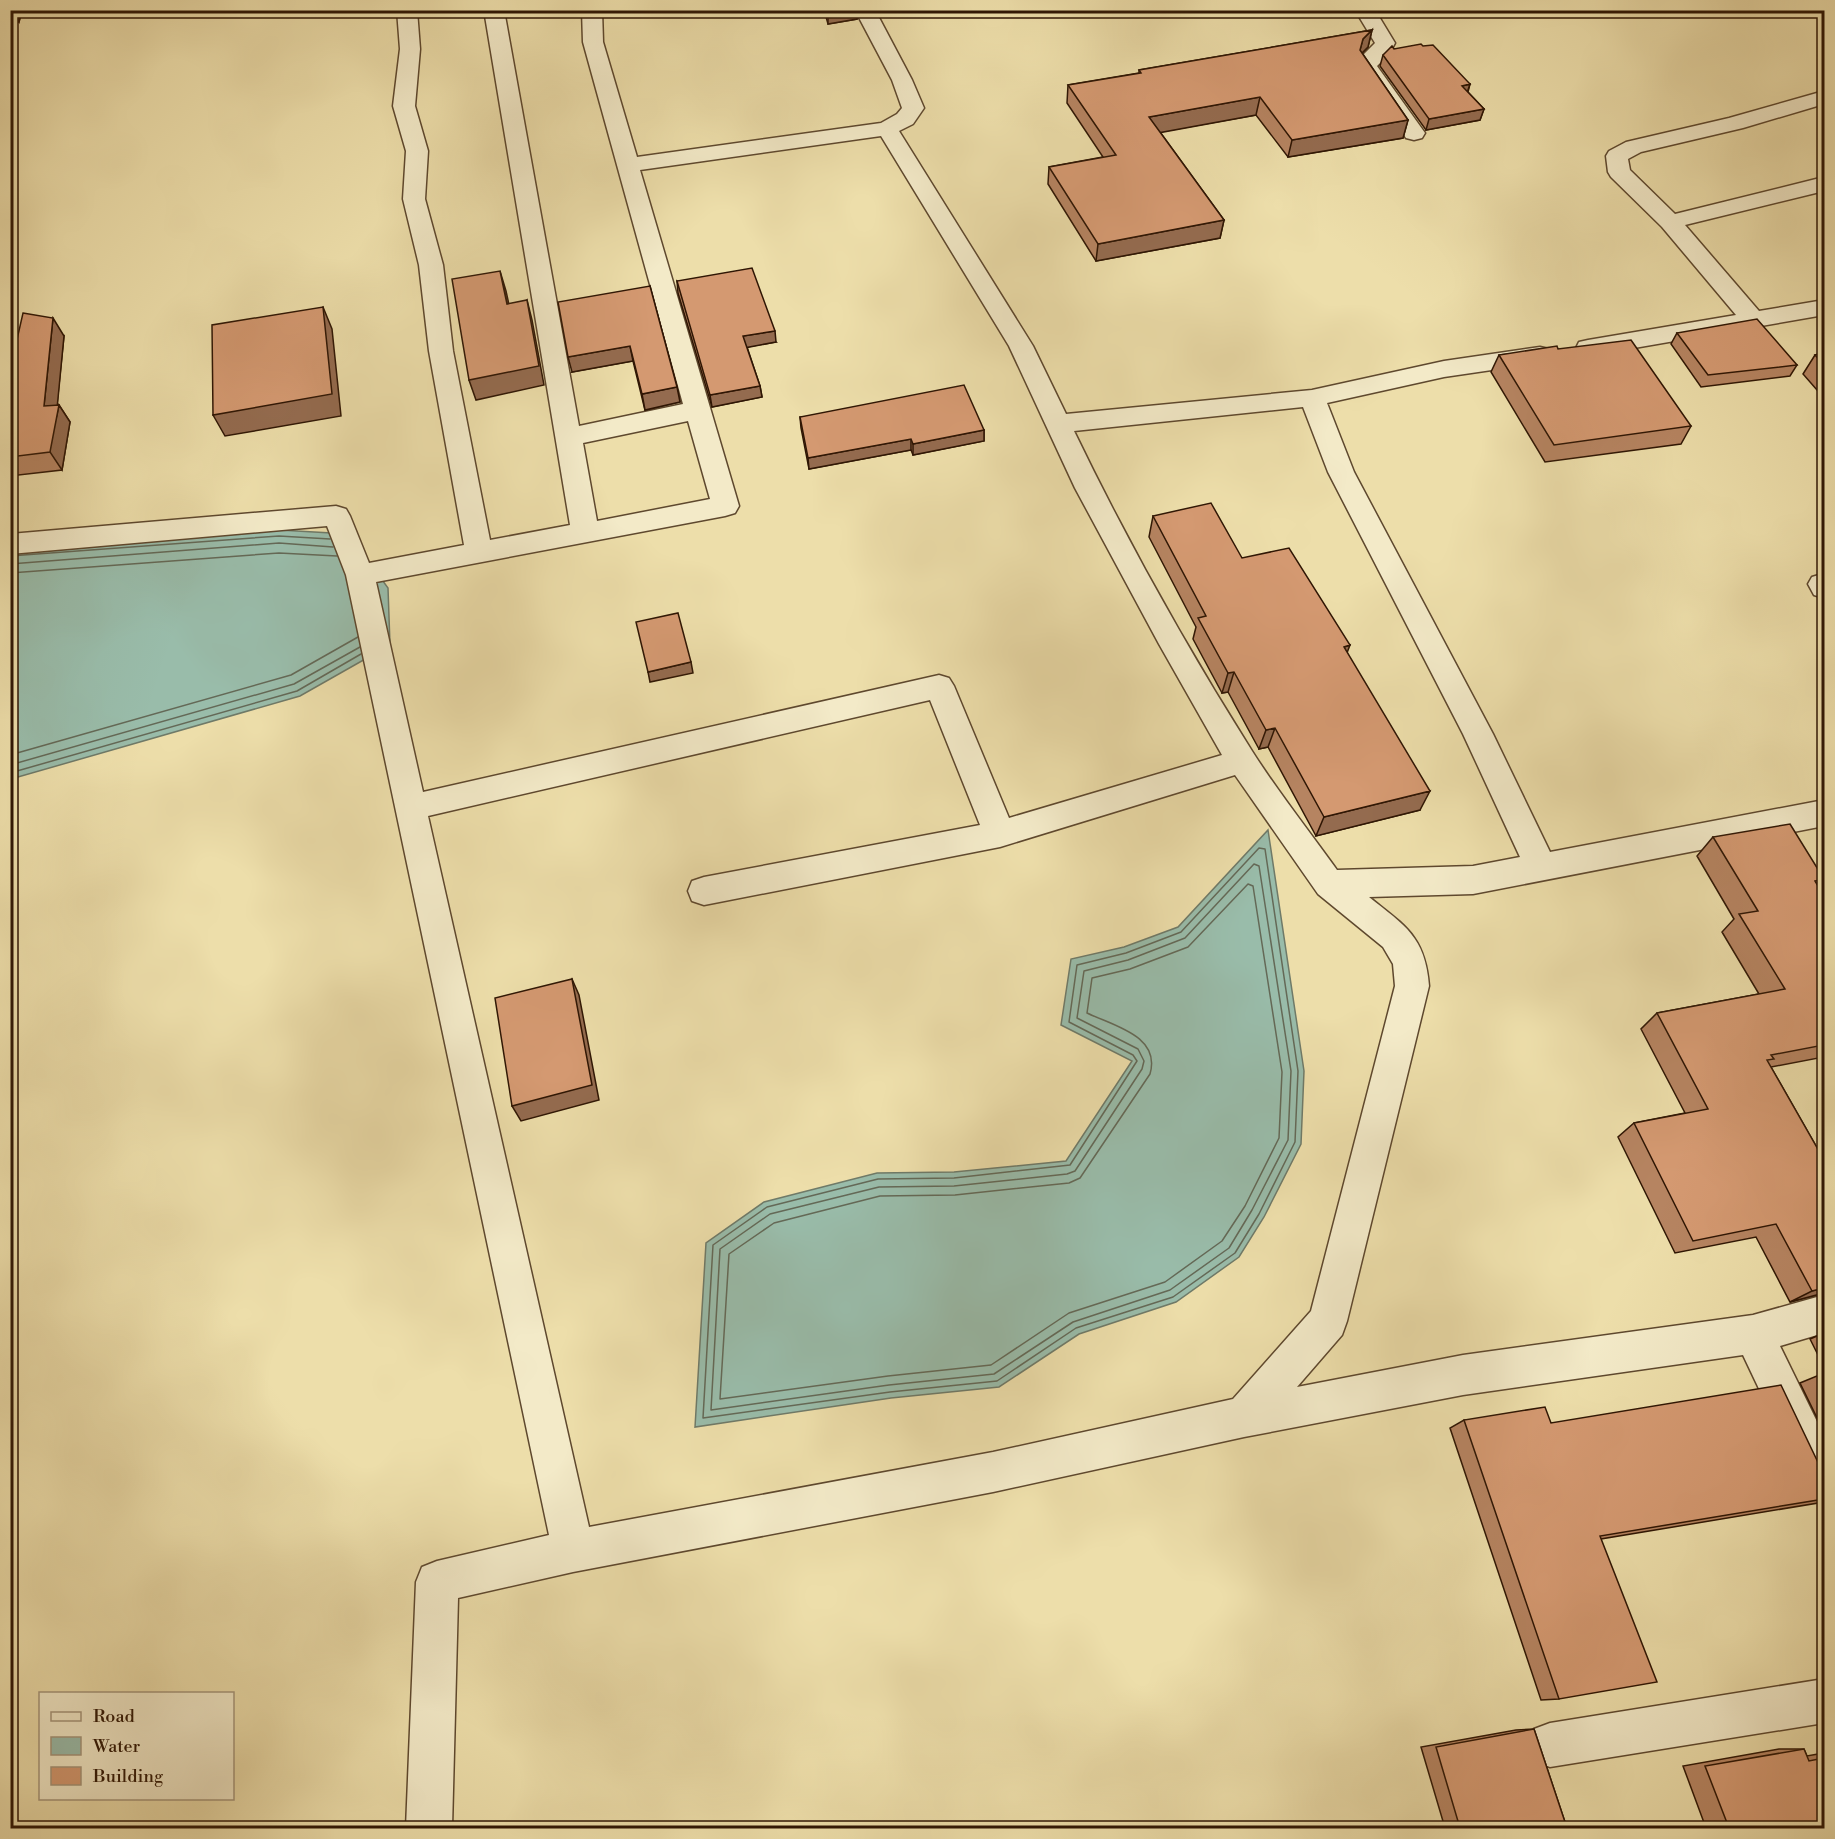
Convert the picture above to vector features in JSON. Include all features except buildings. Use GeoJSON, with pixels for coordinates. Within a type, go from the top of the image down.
{"type":"FeatureCollection","features":[{"type":"Feature","properties":{"kind":"street"},"geometry":{"type":"LineString","coordinates":[[407,10],[410,49],[404,106],[417,151],[414,199],[431,266],[441,351],[479,553]]}},
{"type":"Feature","properties":{"kind":"street"},"geometry":{"type":"LineString","coordinates":[[494,10],[585,532]]}},
{"type":"Feature","properties":{"kind":"street"},"geometry":{"type":"LineString","coordinates":[[360,575],[725,506],[593,42],[592,10]]}},
{"type":"Feature","properties":{"kind":"street"},"geometry":{"type":"LineString","coordinates":[[628,165],[886,129],[905,119],[913,108],[902,80],[865,10]]}},
{"type":"Feature","properties":{"kind":"street"},"geometry":{"type":"LineString","coordinates":[[1365,10],[1385,43],[1382,50],[1368,61],[1367,66],[1414,133]]}},
{"type":"Feature","properties":{"kind":"street"},"geometry":{"type":"LineString","coordinates":[[1752,319],[1670,222],[1619,172],[1617,156],[1634,147],[1734,123],[1824,97]]}},
{"type":"Feature","properties":{"kind":"street"},"geometry":{"type":"LineString","coordinates":[[886,129],[1021,346],[1104,518],[1242,761],[1329,884],[1395,937],[1410,961],[1412,986],[1328,1321],[1244,1417]]}},
{"type":"Feature","properties":{"kind":"street"},"geometry":{"type":"LineString","coordinates":[[1670,222],[1824,184]]}},
{"type":"Feature","properties":{"kind":"street"},"geometry":{"type":"LineString","coordinates":[[1058,424],[1312,398],[1444,369],[1595,347],[1824,308]]}},
{"type":"Feature","properties":{"kind":"street"},"geometry":{"type":"LineString","coordinates":[[1312,398],[1341,472],[1457,693],[1541,867]]}},
{"type":"Feature","properties":{"kind":"street"},"geometry":{"type":"LineString","coordinates":[[568,437],[698,410]]}},
{"type":"Feature","properties":{"kind":"street"},"geometry":{"type":"LineString","coordinates":[[10,544],[336,516],[360,575],[573,1551]]}},
{"type":"Feature","properties":{"kind":"street"},"geometry":{"type":"LineString","coordinates":[[410,808],[939,686],[1000,834]]}},
{"type":"Feature","properties":{"kind":"street"},"geometry":{"type":"LineString","coordinates":[[704,891],[1000,834],[1242,761]]}},
{"type":"Feature","properties":{"kind":"street"},"geometry":{"type":"LineString","coordinates":[[1329,884],[1473,880],[1824,813]]}},
{"type":"Feature","properties":{"kind":"street"},"geometry":{"type":"LineString","coordinates":[[429,1828],[437,1582],[573,1551],[993,1472],[1244,1417],[1463,1375],[1753,1334],[1824,1314]]}},
{"type":"Feature","properties":{"kind":"street"},"geometry":{"type":"LineString","coordinates":[[1753,1334],[1824,1479]]}},
{"type":"Feature","properties":{"kind":"street"},"geometry":{"type":"LineString","coordinates":[[1550,1745],[1824,1701]]}},
{"type":"Feature","properties":{"kind":"water"},"geometry":{"type":"Polygon","coordinates":[[[279,530],[349,534],[388,588],[390,645],[300,696],[11,779],[11,550],[279,530]]]}},
{"type":"Feature","properties":{"kind":"water"},"geometry":{"type":"Polygon","coordinates":[[[1268,830],[1304,1071],[1301,1144],[1264,1217],[1239,1257],[1176,1302],[1079,1334],[999,1387],[891,1398],[695,1427],[706,1243],[764,1202],[877,1173],[954,1172],[1066,1161],[1132,1061],[1061,1025],[1071,959],[1124,947],[1178,927],[1268,830]]]}}]}
